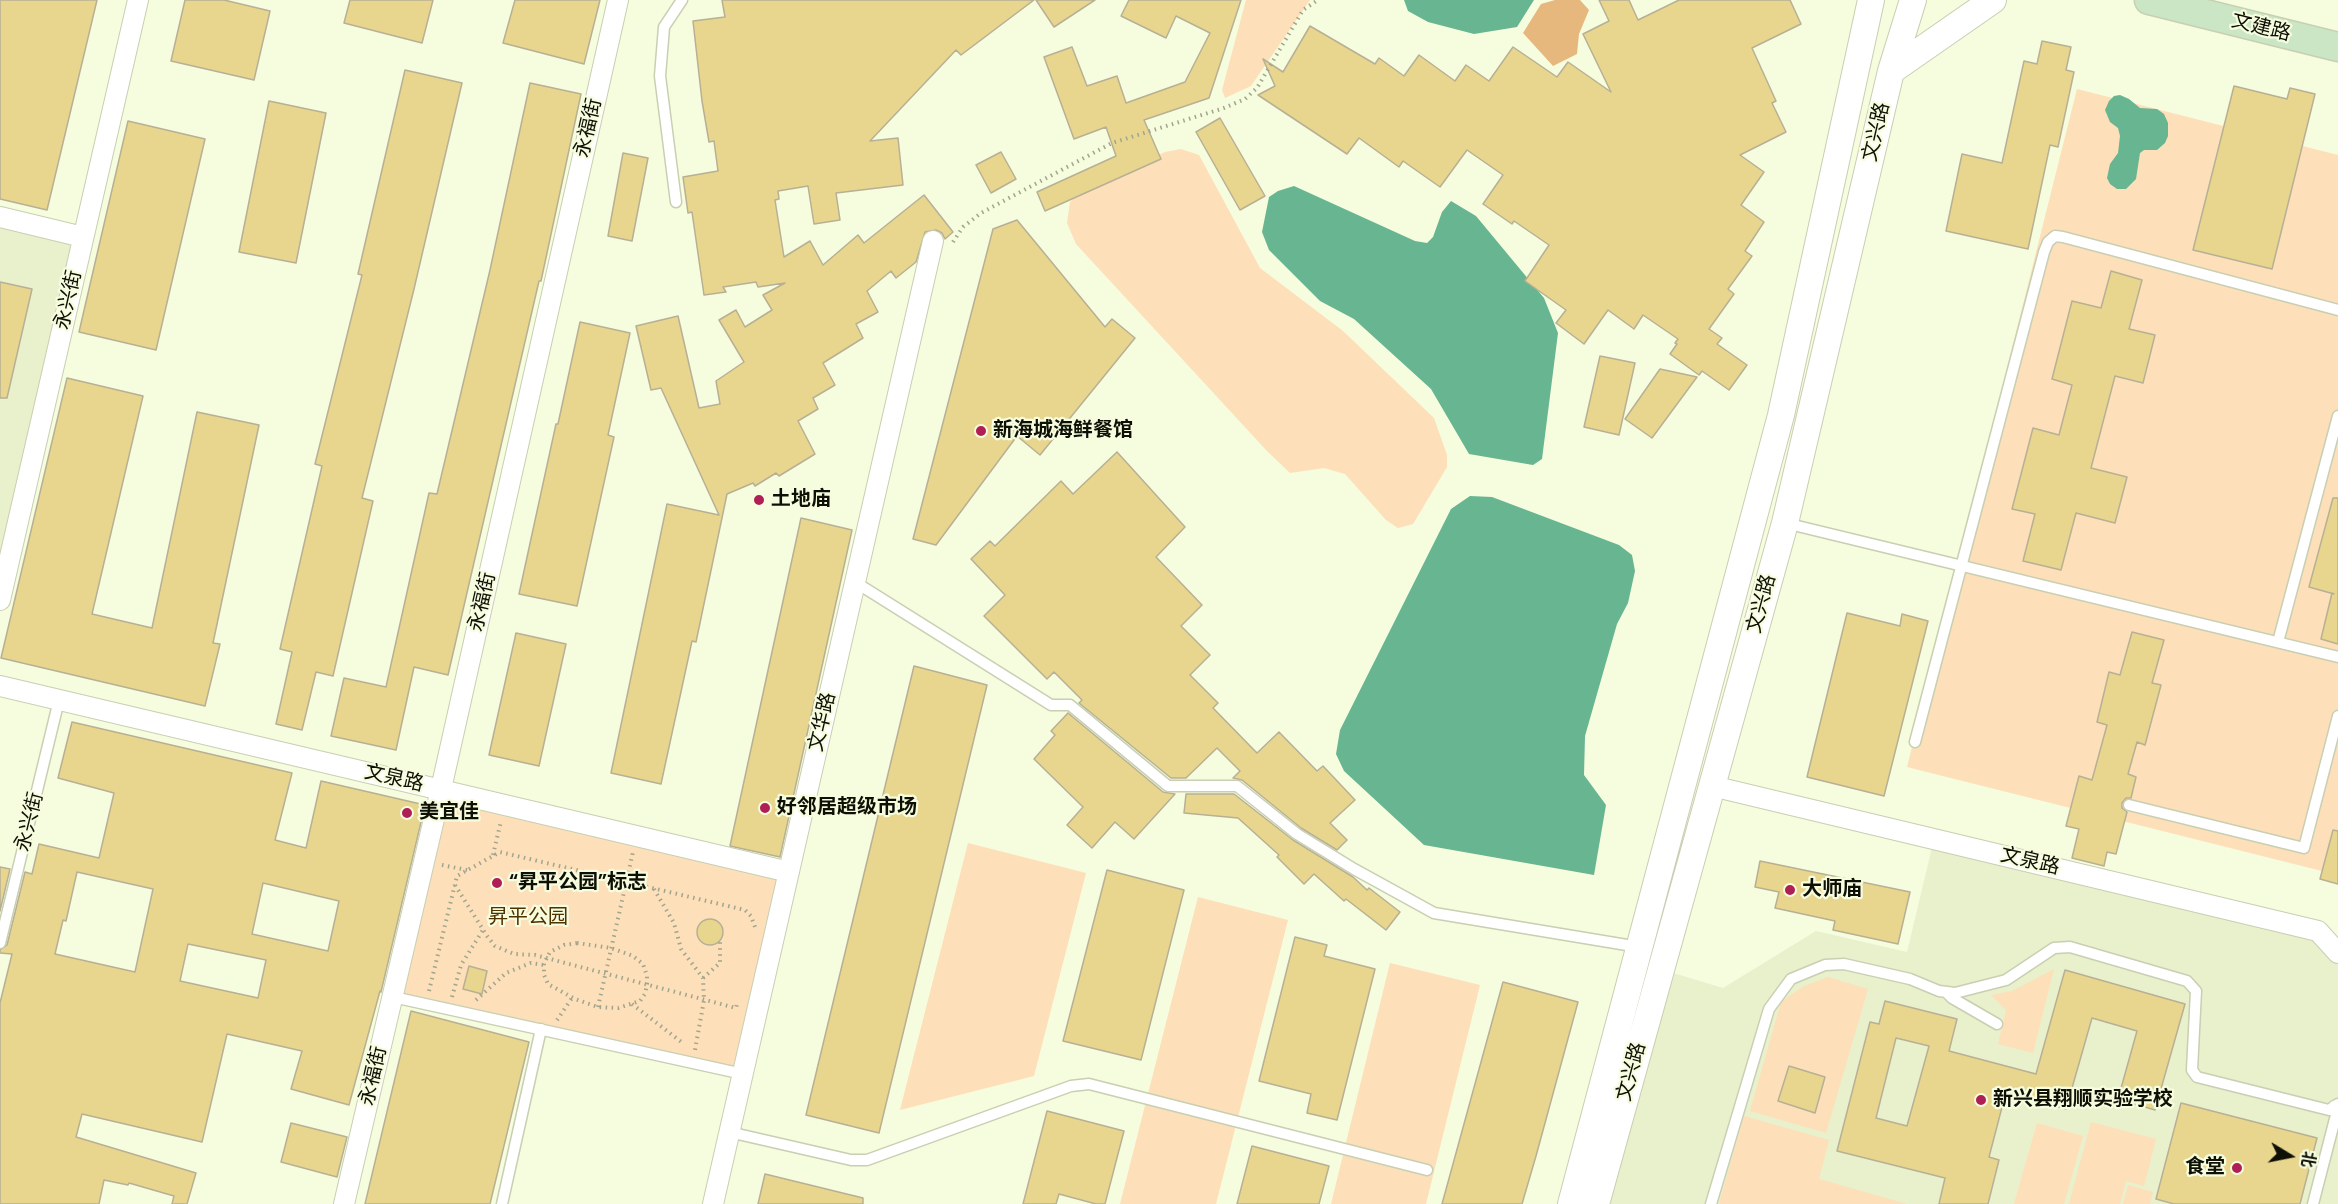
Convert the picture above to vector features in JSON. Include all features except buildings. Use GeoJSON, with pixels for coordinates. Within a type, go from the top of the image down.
{"type":"FeatureCollection","features":[{"type":"Feature","properties":{"kind":"main road","name":"文建路"},"geometry":{"type":"LineString","coordinates":[[2149,0],[2338,47]]}},
{"type":"Feature","properties":{"kind":"street","name":"永兴街"},"geometry":{"type":"LineString","coordinates":[[0,600],[138,0]]}},
{"type":"Feature","properties":{"kind":"street","name":"永福街"},"geometry":{"type":"LineString","coordinates":[[344,1204],[441,789],[618,0]]}},
{"type":"Feature","properties":{"kind":"street","name":"文兴路"},"geometry":{"type":"LineString","coordinates":[[1571,1204],[1781,415],[1871,0]]}},
{"type":"Feature","properties":{"kind":"street","name":"文兴路"},"geometry":{"type":"LineString","coordinates":[[1596,1204],[1785,523],[1892,71],[1913,0]]}},
{"type":"Feature","properties":{"kind":"street"},"geometry":{"type":"LineString","coordinates":[[1892,71],[1993,0]]}},
{"type":"Feature","properties":{"kind":"street"},"geometry":{"type":"LineString","coordinates":[[0,217],[83,237]]}},
{"type":"Feature","properties":{"kind":"street","name":"文华路"},"geometry":{"type":"LineString","coordinates":[[713,1204],[933,241]]}},
{"type":"Feature","properties":{"kind":"street","name":"文泉路"},"geometry":{"type":"LineString","coordinates":[[0,686],[789,872]]}},
{"type":"Feature","properties":{"kind":"street","name":"文泉路"},"geometry":{"type":"LineString","coordinates":[[1712,786],[2318,931],[2338,953]]}},
{"type":"Feature","properties":{"kind":"street"},"geometry":{"type":"LineString","coordinates":[[1629,988],[1653,995]]}},
{"type":"Feature","properties":{"kind":"lane"},"geometry":{"type":"LineString","coordinates":[[676,202],[660,76],[664,27],[682,0]]}},
{"type":"Feature","properties":{"kind":"lane"},"geometry":{"type":"LineString","coordinates":[[1915,742],[2048,242],[2055,236],[2338,310]]}},
{"type":"Feature","properties":{"kind":"lane"},"geometry":{"type":"LineString","coordinates":[[2278,642],[2338,416]]}},
{"type":"Feature","properties":{"kind":"lane"},"geometry":{"type":"LineString","coordinates":[[1785,523],[2338,657]]}},
{"type":"Feature","properties":{"kind":"lane"},"geometry":{"type":"LineString","coordinates":[[855,582],[1051,705],[1070,705],[1168,786],[1237,786],[1297,834],[1354,869],[1434,913],[1639,947]]}},
{"type":"Feature","properties":{"kind":"lane","name":"永兴街"},"geometry":{"type":"LineString","coordinates":[[0,944],[59,700]]}},
{"type":"Feature","properties":{"kind":"lane"},"geometry":{"type":"LineString","coordinates":[[2129,805],[2304,848],[2338,716]]}},
{"type":"Feature","properties":{"kind":"lane"},"geometry":{"type":"LineString","coordinates":[[1711,1204],[1769,1009],[1791,979],[1825,965],[1844,964],[1910,979],[1939,991],[1955,993],[2006,980],[2054,948],[2070,946],[2187,981],[2196,991],[2192,1070],[2197,1077],[2329,1110],[2336,1105]]}},
{"type":"Feature","properties":{"kind":"lane"},"geometry":{"type":"LineString","coordinates":[[1946,992],[1952,998],[1997,1024]]}},
{"type":"Feature","properties":{"kind":"lane"},"geometry":{"type":"LineString","coordinates":[[393,997],[742,1074]]}},
{"type":"Feature","properties":{"kind":"lane"},"geometry":{"type":"LineString","coordinates":[[502,1204],[545,1030]]}},
{"type":"Feature","properties":{"kind":"lane"},"geometry":{"type":"LineString","coordinates":[[729,1132],[851,1160],[867,1160],[1071,1086],[1089,1084],[1427,1170]]}},
{"type":"Feature","properties":{"kind":"lane"},"geometry":{"type":"LineString","coordinates":[[2313,1204],[2336,1115],[2336,1105]]}},
{"type":"Feature","properties":{"kind":"path"},"geometry":{"type":"LineString","coordinates":[[953,252],[953,244],[963,227],[981,213],[1112,143],[1224,108],[1245,99],[1257,88],[1303,10],[1318,0]]}},
{"type":"Feature","properties":{"kind":"path"},"geometry":{"type":"LineString","coordinates":[[493,856],[505,804]]}},
{"type":"Feature","properties":{"kind":"path"},"geometry":{"type":"LineString","coordinates":[[598,1007],[636,836]]}},
{"type":"Feature","properties":{"kind":"path"},"geometry":{"type":"LineString","coordinates":[[425,1004],[458,876],[500,852],[745,910],[755,925],[754,933]]}},
{"type":"Feature","properties":{"kind":"path"},"geometry":{"type":"LineString","coordinates":[[424,861],[467,870]]}},
{"type":"Feature","properties":{"kind":"path"},"geometry":{"type":"LineString","coordinates":[[455,885],[495,946],[514,954],[546,958],[736,1008],[738,1000]]}},
{"type":"Feature","properties":{"kind":"path"},"geometry":{"type":"LineString","coordinates":[[632,1004],[695,1053],[704,1000],[703,978],[681,950],[674,923],[654,889]]}},
{"type":"Feature","properties":{"kind":"path"},"geometry":{"type":"LineString","coordinates":[[450,1009],[461,965],[483,930]]}},
{"type":"Feature","properties":{"kind":"path"},"geometry":{"type":"LineString","coordinates":[[703,978],[720,963],[720,941]]}},
{"type":"Feature","properties":{"kind":"path"},"geometry":{"type":"LineString","coordinates":[[577,942],[611,948],[633,956],[643,964],[647,984],[645,994],[640,1001],[618,1008],[598,1007],[572,998],[548,984],[544,975],[544,965],[550,952],[577,942]]}},
{"type":"Feature","properties":{"kind":"path"},"geometry":{"type":"LineString","coordinates":[[476,1000],[506,973],[531,963],[544,965]]}},
{"type":"Feature","properties":{"kind":"path"},"geometry":{"type":"LineString","coordinates":[[429,991],[440,993]]}},
{"type":"Feature","properties":{"kind":"path"},"geometry":{"type":"LineString","coordinates":[[452,995],[464,998]]}},
{"type":"Feature","properties":{"kind":"path"},"geometry":{"type":"LineString","coordinates":[[545,1030],[572,998]]}},
{"type":"Feature","properties":{"kind":"shaded area"},"geometry":{"type":"Polygon","coordinates":[[[1404,0],[1534,0],[1517,27],[1474,34],[1428,22],[1408,11],[1404,0]]]}},
{"type":"Feature","properties":{"kind":"shaded area"},"geometry":{"type":"Polygon","coordinates":[[[1555,0],[1580,0],[1589,10],[1579,34],[1577,54],[1553,66],[1523,33],[1541,4],[1555,0]]]}},
{"type":"Feature","properties":{"kind":"shaded area"},"geometry":{"type":"Polygon","coordinates":[[[2120,95],[2140,108],[2157,109],[2164,114],[2168,123],[2168,136],[2165,143],[2157,150],[2144,150],[2140,153],[2136,179],[2126,189],[2117,189],[2110,184],[2107,178],[2110,164],[2118,153],[2120,136],[2118,128],[2110,122],[2105,110],[2114,96],[2120,95]]]}},
{"type":"Feature","properties":{"kind":"shaded area"},"geometry":{"type":"Polygon","coordinates":[[[1294,186],[1415,241],[1427,243],[1433,237],[1442,212],[1451,201],[1476,216],[1544,298],[1558,333],[1542,459],[1533,465],[1469,454],[1431,389],[1354,319],[1320,301],[1269,250],[1262,232],[1269,197],[1278,191],[1294,186]]]}},
{"type":"Feature","properties":{"kind":"shaded area"},"geometry":{"type":"Polygon","coordinates":[[[0,217],[83,237],[0,600],[0,217]]]}},
{"type":"Feature","properties":{"kind":"shaded area"},"geometry":{"type":"Polygon","coordinates":[[[1470,496],[1492,497],[1619,545],[1632,555],[1635,571],[1628,603],[1617,624],[1585,736],[1584,775],[1606,805],[1594,875],[1424,845],[1344,771],[1336,754],[1340,730],[1451,509],[1470,496]]]}},
{"type":"Feature","properties":{"kind":"shaded area","name":"新兴县翔顺实验学校"},"geometry":{"type":"Polygon","coordinates":[[[1934,839],[2318,931],[2338,953],[2338,1204],[1596,1204],[1660,969],[1723,988],[1816,931],[1907,952],[1934,839]]]}},
{"type":"Feature","properties":{"kind":"green space"},"geometry":{"type":"Polygon","coordinates":[[[1246,0],[1310,0],[1251,86],[1225,98],[1222,90],[1246,0]]]}},
{"type":"Feature","properties":{"kind":"green space"},"geometry":{"type":"Polygon","coordinates":[[[2077,89],[2338,155],[2338,875],[1907,767],[2077,89]]]}},
{"type":"Feature","properties":{"kind":"green space"},"geometry":{"type":"Polygon","coordinates":[[[1181,149],[1199,155],[1260,268],[1343,331],[1434,418],[1447,455],[1447,467],[1413,524],[1398,528],[1386,520],[1345,474],[1324,468],[1290,473],[1076,244],[1067,223],[1070,202],[1078,194],[1165,152],[1181,149]]]}},
{"type":"Feature","properties":{"kind":"green space","name":"昇平公园"},"geometry":{"type":"Polygon","coordinates":[[[441,789],[789,872],[743,1074],[393,997],[441,789]]]}},
{"type":"Feature","properties":{"kind":"green space"},"geometry":{"type":"Polygon","coordinates":[[[968,843],[1086,873],[1034,1076],[900,1110],[968,843]]]}},
{"type":"Feature","properties":{"kind":"green space"},"geometry":{"type":"Polygon","coordinates":[[[1198,897],[1288,920],[1216,1204],[1120,1204],[1198,897]]]}},
{"type":"Feature","properties":{"kind":"green space"},"geometry":{"type":"Polygon","coordinates":[[[1390,963],[1480,985],[1426,1204],[1331,1204],[1390,963]]]}},
{"type":"Feature","properties":{"kind":"green space"},"geometry":{"type":"Polygon","coordinates":[[[2054,969],[2033,1053],[1998,1044],[2006,1010],[1991,995],[2012,991],[2054,969]]]}},
{"type":"Feature","properties":{"kind":"green space"},"geometry":{"type":"Polygon","coordinates":[[[1828,977],[1868,989],[1826,1133],[1750,1111],[1781,1002],[1804,986],[1828,977]]]}},
{"type":"Feature","properties":{"kind":"green space"},"geometry":{"type":"Polygon","coordinates":[[[1744,1116],[1829,1140],[1819,1179],[1907,1204],[1719,1204],[1744,1116]]]}},
{"type":"Feature","properties":{"kind":"green space"},"geometry":{"type":"Polygon","coordinates":[[[2091,1122],[2156,1139],[2144,1186],[2126,1181],[2120,1204],[2069,1204],[2091,1122]]]}},
{"type":"Feature","properties":{"kind":"green space"},"geometry":{"type":"Polygon","coordinates":[[[2037,1123],[2083,1136],[2064,1204],[2014,1204],[2037,1123]]]}},
{"type":"Feature","properties":{"kind":"green space"},"geometry":{"type":"Polygon","coordinates":[[[2128,1185],[2153,1192],[2150,1204],[2123,1204],[2128,1185]]]}},
{"type":"Feature","properties":{"kind":"place","name":"新海城海鲜餐馆"},"geometry":{"type":"Point","coordinates":[981,431]}},
{"type":"Feature","properties":{"kind":"place","name":"土地庙"},"geometry":{"type":"Point","coordinates":[759,500]}},
{"type":"Feature","properties":{"kind":"place","name":"好邻居超级市场"},"geometry":{"type":"Point","coordinates":[765,808]}},
{"type":"Feature","properties":{"kind":"place","name":"美宜佳"},"geometry":{"type":"Point","coordinates":[407,813]}},
{"type":"Feature","properties":{"kind":"place","name":"“昇平公园”标志"},"geometry":{"type":"Point","coordinates":[497,883]}},
{"type":"Feature","properties":{"kind":"place","name":"大师庙"},"geometry":{"type":"Point","coordinates":[1790,890]}},
{"type":"Feature","properties":{"kind":"place","name":"新兴县翔顺实验学校"},"geometry":{"type":"Point","coordinates":[1981,1100]}},
{"type":"Feature","properties":{"kind":"place","name":"食堂"},"geometry":{"type":"Point","coordinates":[2237,1168]}}]}
